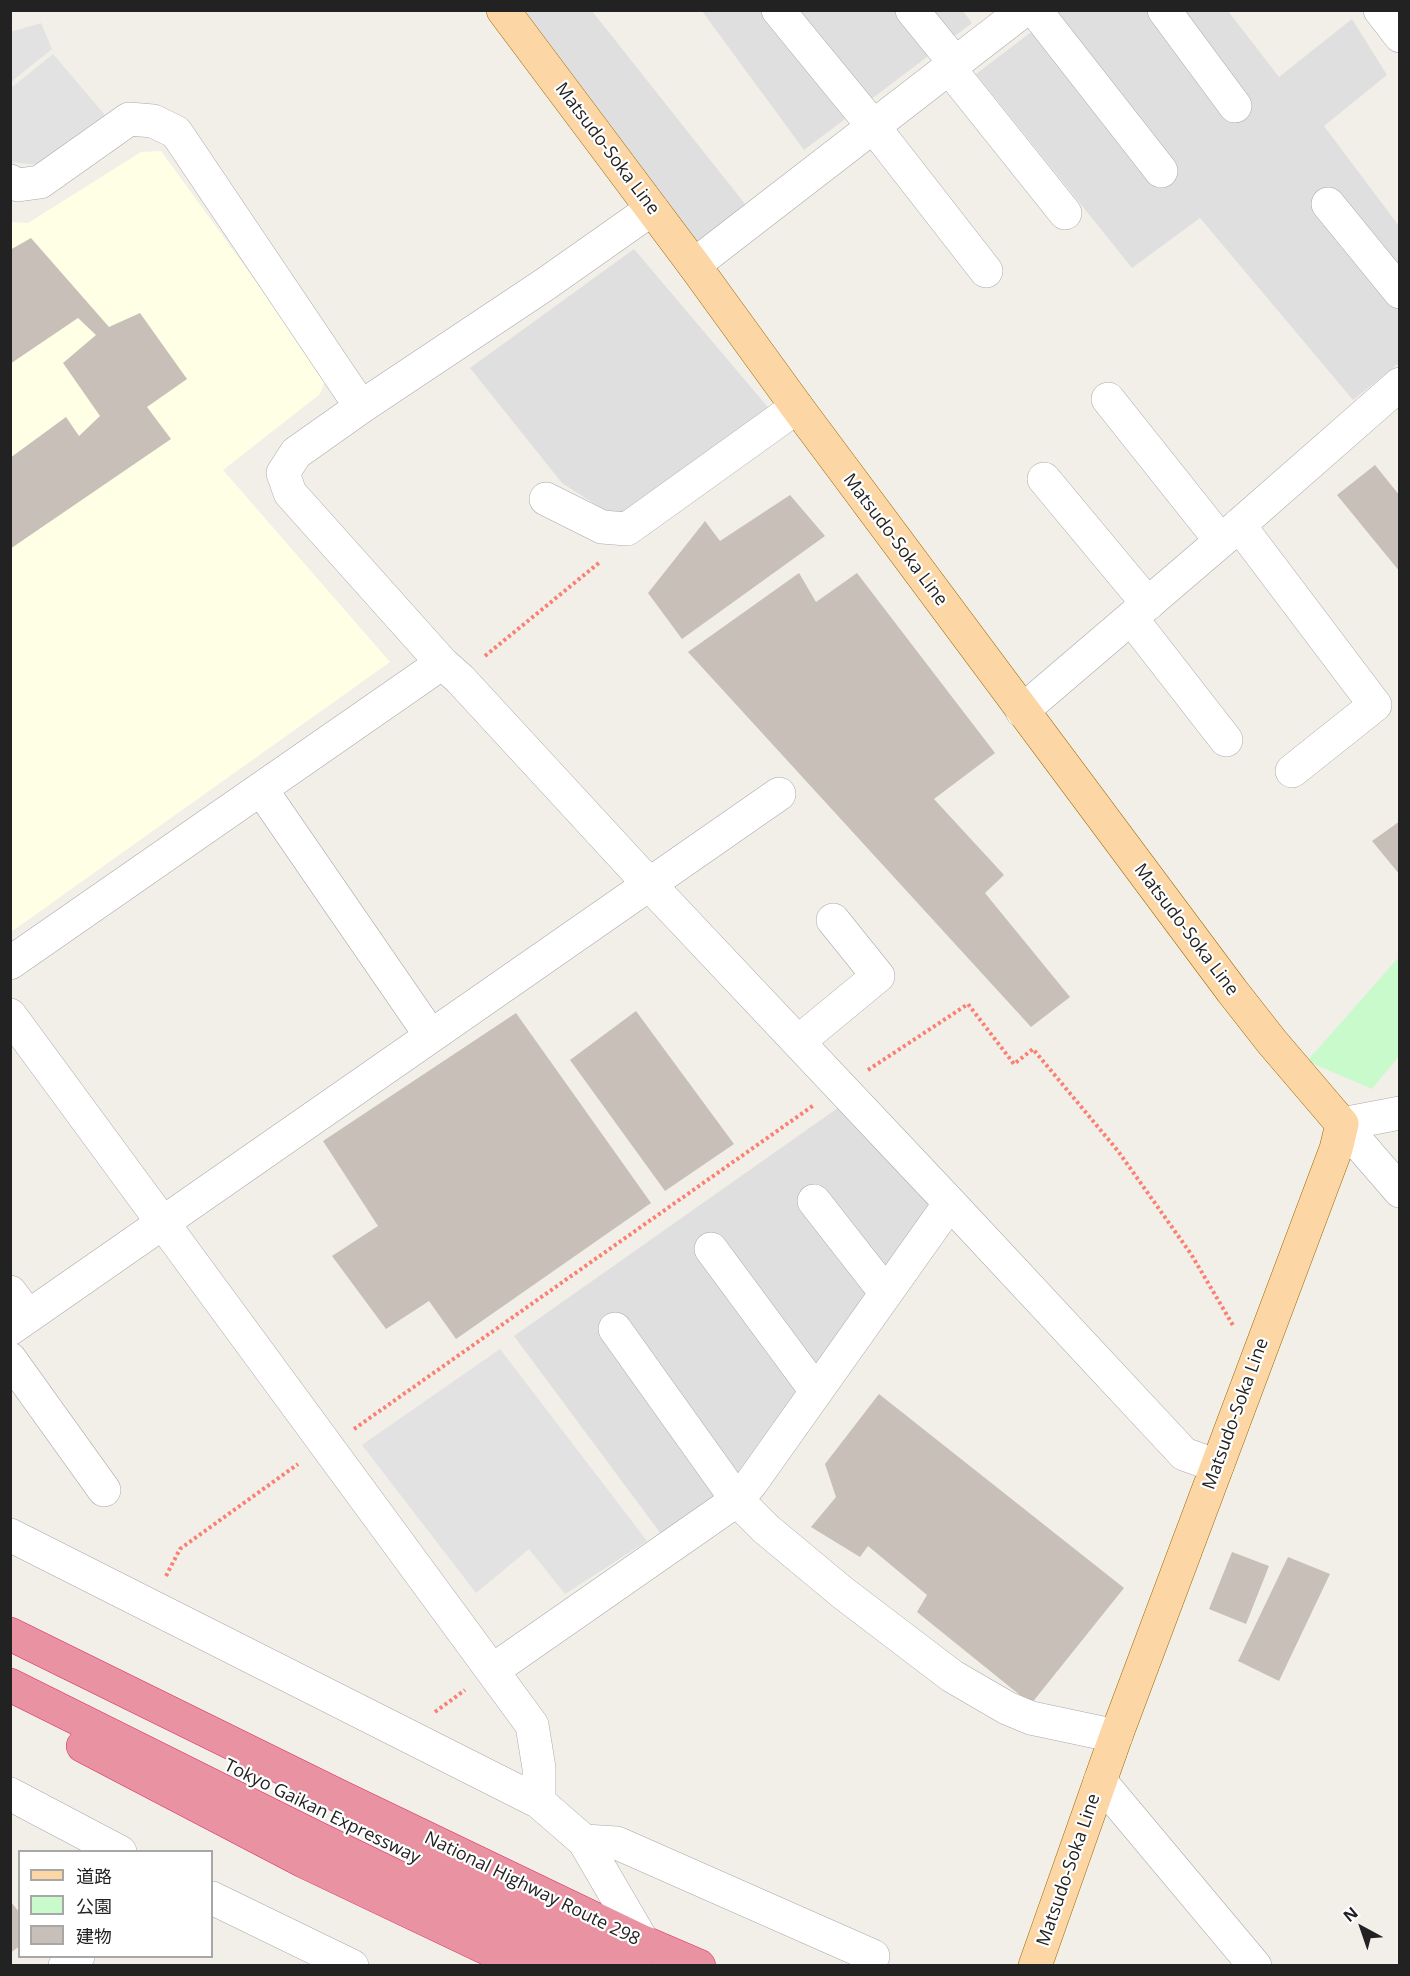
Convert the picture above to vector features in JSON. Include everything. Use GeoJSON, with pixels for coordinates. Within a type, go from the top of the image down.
{"type":"FeatureCollection","features":[{"type":"Feature","properties":{"kind":"highway","name":"National Highway Route 298"},"geometry":{"type":"LineString","coordinates":[[10,1635],[328,1791],[639,1954],[699,1965]]}},
{"type":"Feature","properties":{"kind":"highway","name":"Tokyo Gaikan Expressway"},"geometry":{"type":"LineString","coordinates":[[10,1658],[639,1954]]}},
{"type":"Feature","properties":{"kind":"highway","name":"Tokyo Gaikan Expressway"},"geometry":{"type":"LineString","coordinates":[[10,1685],[313,1836],[581,1965]]}},
{"type":"Feature","properties":{"kind":"highway"},"geometry":{"type":"LineString","coordinates":[[10,1708],[303,1862],[524,1965]]}},
{"type":"Feature","properties":{"kind":"main road","name":"Matsudo-Soka Line"},"geometry":{"type":"LineString","coordinates":[[503,10],[1232,991],[1342,1124],[1336,1149],[1116,1736],[1035,1965]]}},
{"type":"Feature","properties":{"kind":"street"},"geometry":{"type":"LineString","coordinates":[[778,10],[873,126],[986,271]]}},
{"type":"Feature","properties":{"kind":"street"},"geometry":{"type":"LineString","coordinates":[[912,10],[1065,213]]}},
{"type":"Feature","properties":{"kind":"street"},"geometry":{"type":"LineString","coordinates":[[694,266],[1024,10]]}},
{"type":"Feature","properties":{"kind":"street"},"geometry":{"type":"LineString","coordinates":[[1035,10],[1161,171]]}},
{"type":"Feature","properties":{"kind":"street"},"geometry":{"type":"LineString","coordinates":[[1164,10],[1235,106]]}},
{"type":"Feature","properties":{"kind":"street"},"geometry":{"type":"LineString","coordinates":[[1380,10],[1400,36]]}},
{"type":"Feature","properties":{"kind":"street"},"geometry":{"type":"LineString","coordinates":[[10,181],[18,185],[40,182],[129,119],[153,121],[176,132],[361,407]]}},
{"type":"Feature","properties":{"kind":"street"},"geometry":{"type":"LineString","coordinates":[[1328,204],[1400,292]]}},
{"type":"Feature","properties":{"kind":"street"},"geometry":{"type":"LineString","coordinates":[[652,209],[296,453],[283,473],[290,493],[451,671],[1184,1455],[1217,1466]]}},
{"type":"Feature","properties":{"kind":"street"},"geometry":{"type":"LineString","coordinates":[[1022,711],[1400,384]]}},
{"type":"Feature","properties":{"kind":"street"},"geometry":{"type":"LineString","coordinates":[[1108,399],[1230,533],[1376,705],[1292,771]]}},
{"type":"Feature","properties":{"kind":"street"},"geometry":{"type":"LineString","coordinates":[[546,499],[602,527],[627,529],[796,407]]}},
{"type":"Feature","properties":{"kind":"street"},"geometry":{"type":"LineString","coordinates":[[1044,479],[1139,611],[1226,740]]}},
{"type":"Feature","properties":{"kind":"street"},"geometry":{"type":"LineString","coordinates":[[10,963],[261,789],[451,671]]}},
{"type":"Feature","properties":{"kind":"street"},"geometry":{"type":"LineString","coordinates":[[261,789],[431,1036]]}},
{"type":"Feature","properties":{"kind":"street"},"geometry":{"type":"LineString","coordinates":[[16,1312],[162,1223],[779,794]]}},
{"type":"Feature","properties":{"kind":"street"},"geometry":{"type":"LineString","coordinates":[[798,1042],[878,976],[833,920]]}},
{"type":"Feature","properties":{"kind":"street"},"geometry":{"type":"LineString","coordinates":[[10,1015],[532,1725],[539,1768],[539,1802]]}},
{"type":"Feature","properties":{"kind":"street"},"geometry":{"type":"LineString","coordinates":[[1342,1124],[1400,1113]]}},
{"type":"Feature","properties":{"kind":"street"},"geometry":{"type":"LineString","coordinates":[[1342,1124],[1400,1191]]}},
{"type":"Feature","properties":{"kind":"street"},"geometry":{"type":"LineString","coordinates":[[814,1201],[886,1293]]}},
{"type":"Feature","properties":{"kind":"street"},"geometry":{"type":"LineString","coordinates":[[493,1670],[737,1500],[950,1203]]}},
{"type":"Feature","properties":{"kind":"street"},"geometry":{"type":"LineString","coordinates":[[711,1249],[816,1391]]}},
{"type":"Feature","properties":{"kind":"street"},"geometry":{"type":"LineString","coordinates":[[615,1329],[737,1500],[766,1528],[843,1593],[952,1676],[1007,1708],[1031,1718],[1116,1736]]}},
{"type":"Feature","properties":{"kind":"street"},"geometry":{"type":"LineString","coordinates":[[10,1359],[104,1490]]}},
{"type":"Feature","properties":{"kind":"street"},"geometry":{"type":"LineString","coordinates":[[10,1535],[539,1802],[584,1841],[639,1954]]}},
{"type":"Feature","properties":{"kind":"street"},"geometry":{"type":"LineString","coordinates":[[1100,1781],[1255,1965]]}},
{"type":"Feature","properties":{"kind":"street"},"geometry":{"type":"LineString","coordinates":[[10,1794],[118,1850]]}},
{"type":"Feature","properties":{"kind":"street"},"geometry":{"type":"LineString","coordinates":[[584,1841],[617,1843],[873,1956]]}},
{"type":"Feature","properties":{"kind":"street"},"geometry":{"type":"LineString","coordinates":[[213,1898],[352,1965]]}},
{"type":"Feature","properties":{"kind":"path"},"geometry":{"type":"LineString","coordinates":[[451,671],[473,666],[611,553],[627,529]]}},
{"type":"Feature","properties":{"kind":"path"},"geometry":{"type":"LineString","coordinates":[[162,1583],[180,1549],[325,1445]]}},
{"type":"Feature","properties":{"kind":"path"},"geometry":{"type":"LineString","coordinates":[[428,1717],[493,1670]]}},
{"type":"Feature","properties":{"kind":"shaded area"},"geometry":{"type":"Polygon","coordinates":[[[962,10],[972,23],[804,150],[702,11],[962,10]]]}},
{"type":"Feature","properties":{"kind":"shaded area"},"geometry":{"type":"Polygon","coordinates":[[[514,11],[592,11],[749,209],[698,251],[514,11]]]}},
{"type":"Feature","properties":{"kind":"shaded area"},"geometry":{"type":"Polygon","coordinates":[[[1059,11],[1228,11],[1279,77],[1352,19],[1387,75],[1324,126],[1399,226],[1399,363],[1353,400],[1200,218],[1132,268],[976,74],[1059,11]]]}},
{"type":"Feature","properties":{"kind":"shaded area"},"geometry":{"type":"Polygon","coordinates":[[[41,23],[52,49],[11,82],[11,32],[41,23]]]}},
{"type":"Feature","properties":{"kind":"shaded area"},"geometry":{"type":"Polygon","coordinates":[[[53,54],[105,115],[37,165],[11,162],[11,88],[53,54]]]}},
{"type":"Feature","properties":{"kind":"shaded area"},"geometry":{"type":"Polygon","coordinates":[[[161,151],[326,378],[320,394],[223,470],[390,662],[11,932],[11,222],[28,223],[141,152],[161,151]]]}},
{"type":"Feature","properties":{"kind":"shaded area"},"geometry":{"type":"Polygon","coordinates":[[[634,249],[772,412],[615,517],[562,483],[470,368],[634,249]]]}},
{"type":"Feature","properties":{"kind":"shaded area"},"geometry":{"type":"Polygon","coordinates":[[[842,1105],[932,1203],[722,1494],[661,1534],[514,1336],[842,1105]]]}},
{"type":"Feature","properties":{"kind":"shaded area"},"geometry":{"type":"Polygon","coordinates":[[[500,1349],[647,1541],[565,1594],[529,1549],[476,1593],[362,1445],[500,1349]]]}},
{"type":"Feature","properties":{"kind":"green space"},"geometry":{"type":"Polygon","coordinates":[[[1399,957],[1399,1056],[1372,1089],[1307,1061],[1399,957]]]}},
{"type":"Feature","properties":{"kind":"building"},"geometry":{"type":"Polygon","coordinates":[[[31,238],[109,327],[140,313],[187,379],[147,407],[171,439],[10,549],[10,458],[66,417],[79,436],[100,416],[63,363],[96,335],[78,318],[10,364],[10,250],[31,238]]]}},
{"type":"Feature","properties":{"kind":"building"},"geometry":{"type":"Polygon","coordinates":[[[1375,465],[1400,496],[1400,572],[1337,495],[1375,465]]]}},
{"type":"Feature","properties":{"kind":"building"},"geometry":{"type":"Polygon","coordinates":[[[790,495],[825,536],[682,639],[648,593],[705,521],[720,541],[790,495]]]}},
{"type":"Feature","properties":{"kind":"building"},"geometry":{"type":"Polygon","coordinates":[[[799,573],[816,602],[857,573],[995,753],[934,799],[1004,875],[985,893],[1070,997],[1031,1027],[688,652],[799,573]]]}},
{"type":"Feature","properties":{"kind":"building"},"geometry":{"type":"Polygon","coordinates":[[[1400,821],[1400,875],[1372,841],[1400,821]]]}},
{"type":"Feature","properties":{"kind":"building"},"geometry":{"type":"Polygon","coordinates":[[[636,1011],[734,1144],[665,1191],[570,1060],[636,1011]]]}},
{"type":"Feature","properties":{"kind":"building"},"geometry":{"type":"Polygon","coordinates":[[[516,1013],[651,1203],[456,1339],[429,1301],[386,1329],[332,1256],[378,1226],[323,1141],[516,1013]]]}},
{"type":"Feature","properties":{"kind":"building"},"geometry":{"type":"Polygon","coordinates":[[[879,1394],[1124,1588],[1031,1704],[917,1612],[927,1595],[868,1546],[860,1557],[811,1527],[836,1497],[825,1464],[879,1394]]]}},
{"type":"Feature","properties":{"kind":"building"},"geometry":{"type":"Polygon","coordinates":[[[1232,1552],[1269,1566],[1246,1624],[1209,1609],[1232,1552]]]}},
{"type":"Feature","properties":{"kind":"building"},"geometry":{"type":"Polygon","coordinates":[[[1288,1557],[1330,1574],[1279,1681],[1238,1661],[1288,1557]]]}},
{"type":"Feature","properties":{"kind":"building"},"geometry":{"type":"Polygon","coordinates":[[[10,1901],[18,1911],[18,1947],[10,1953],[10,1901]]]}}]}
